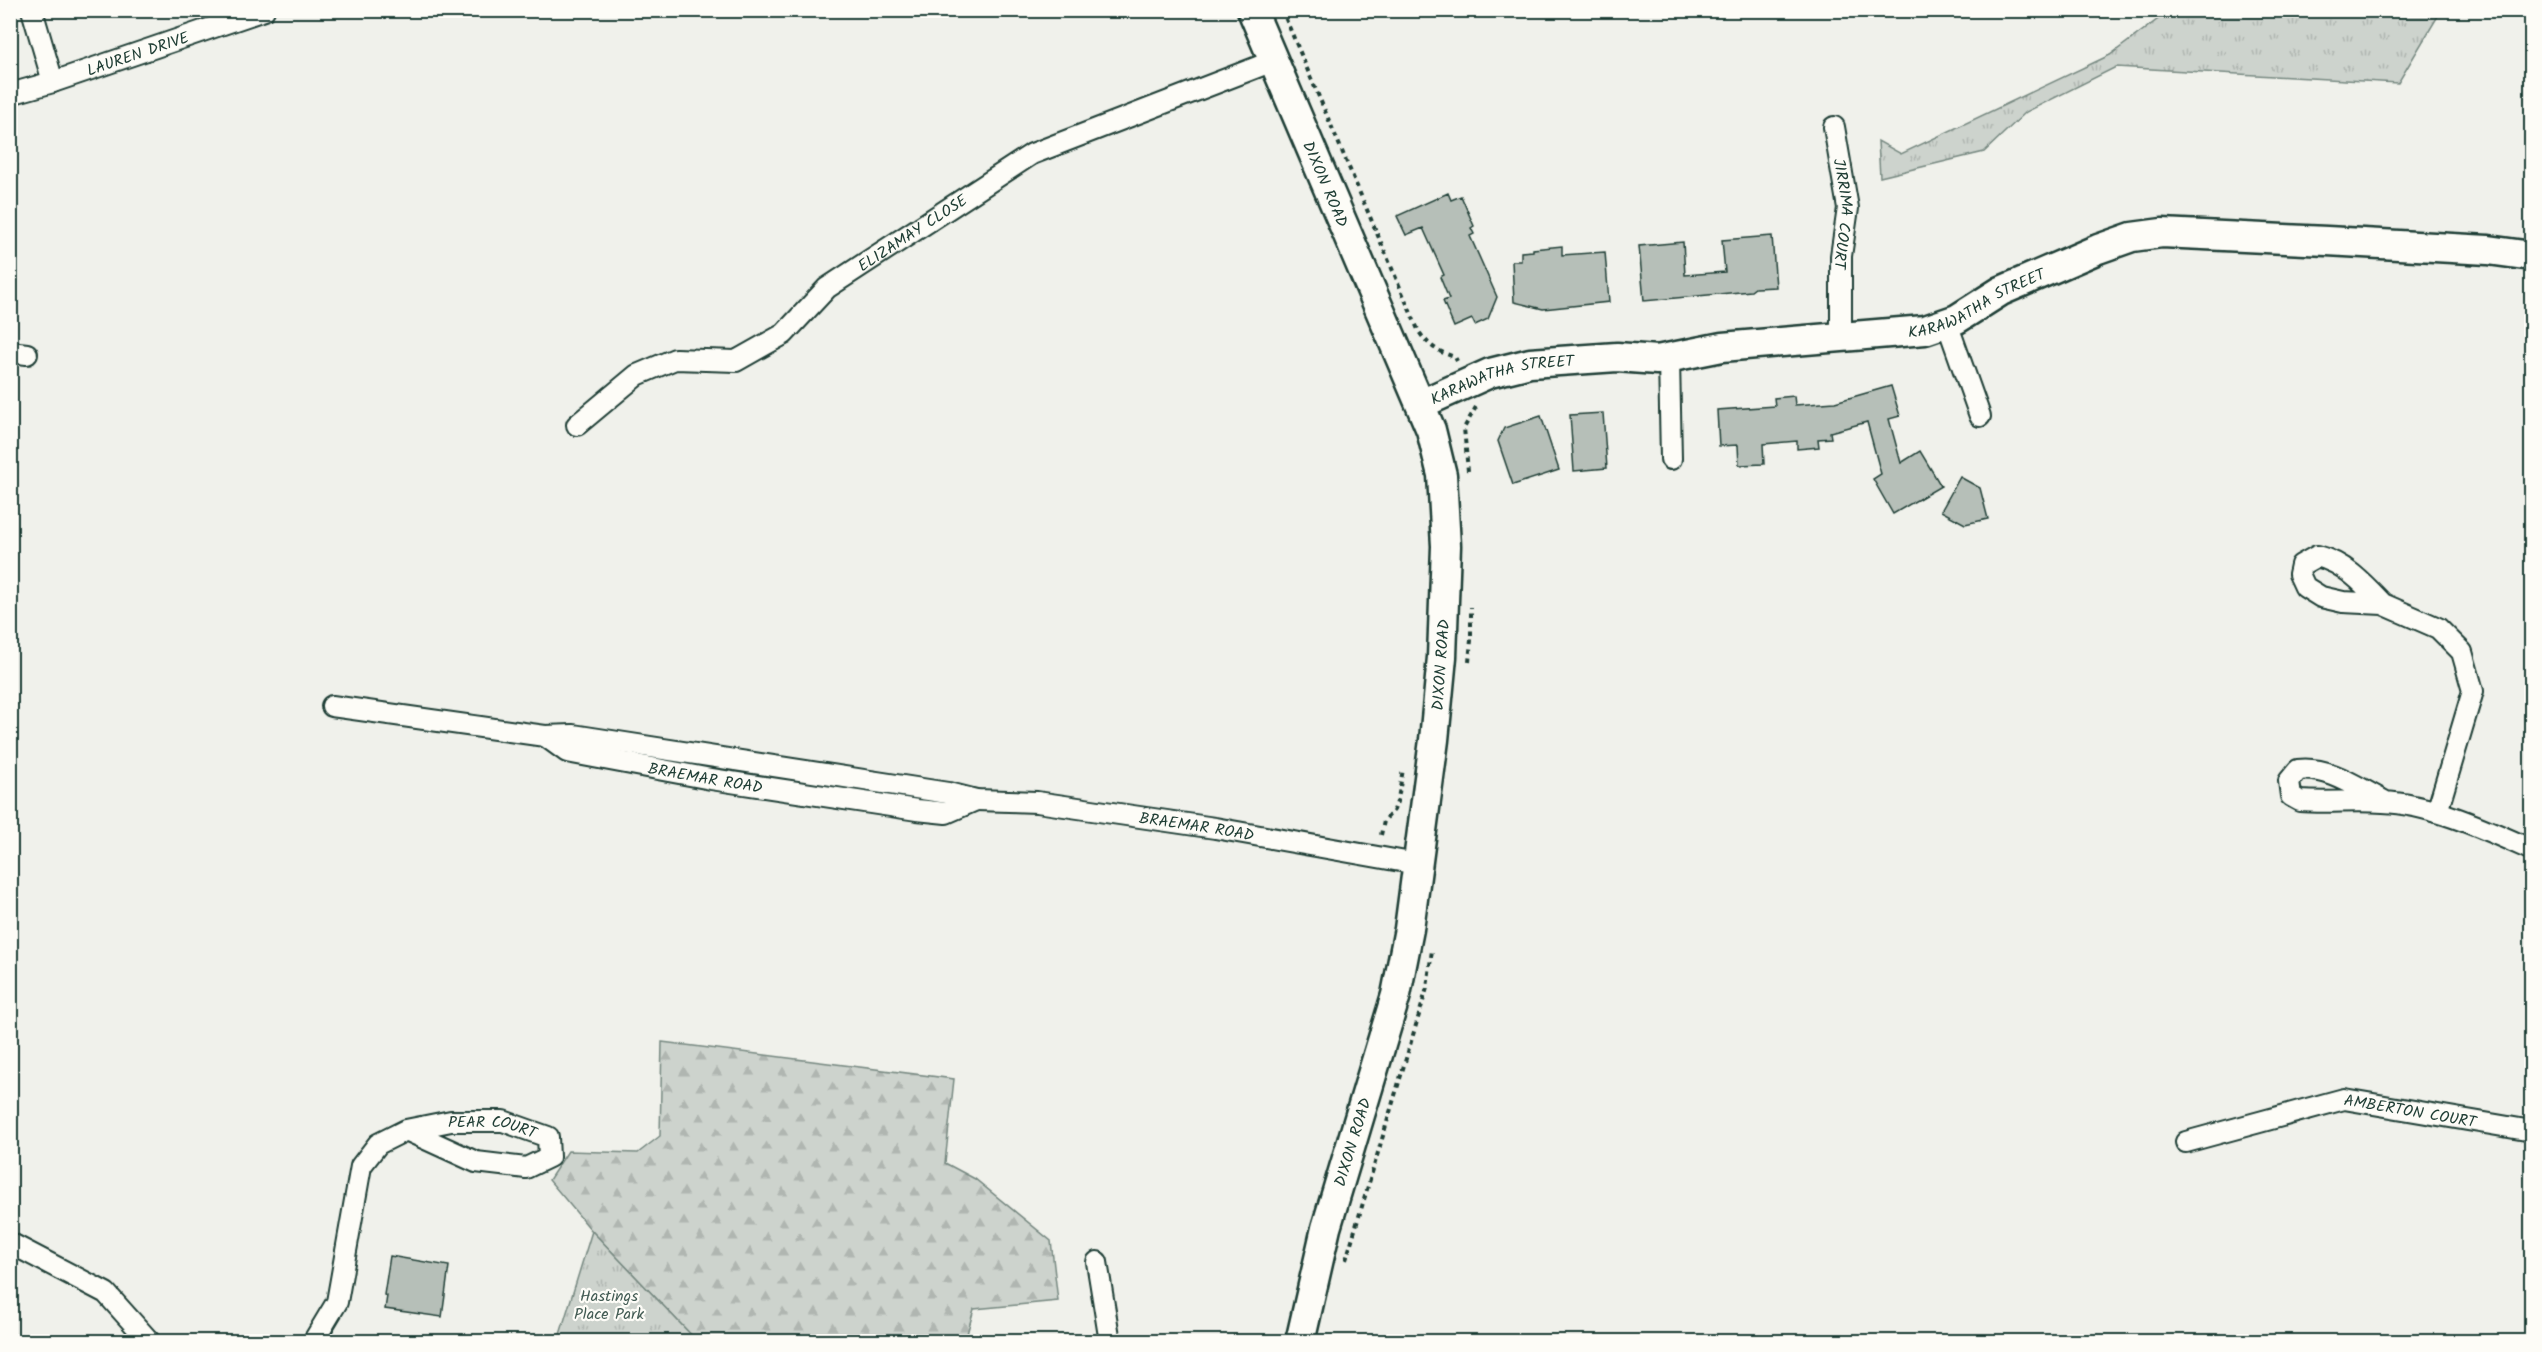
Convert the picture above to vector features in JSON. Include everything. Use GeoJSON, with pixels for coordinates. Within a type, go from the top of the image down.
{"type":"FeatureCollection","features":[{"type":"Feature","properties":{"kind":"main road","name":"DIXON ROAD"},"geometry":{"type":"LineString","coordinates":[[1252,10],[1431,430],[1442,474],[1446,546],[1441,669],[1409,929],[1396,995],[1326,1228],[1300,1341]]}},
{"type":"Feature","properties":{"kind":"main road","name":"KARAWATHA STREET"},"geometry":{"type":"LineString","coordinates":[[1421,404],[1490,373],[1530,363],[1617,357],[1657,360],[1713,348],[1909,332],[1947,323],[1967,314],[2001,291],[2098,249],[2132,237],[2162,233],[2477,250],[2532,256]]}},
{"type":"Feature","properties":{"kind":"street"},"geometry":{"type":"LineString","coordinates":[[32,10],[53,82]]}},
{"type":"Feature","properties":{"kind":"street","name":"LAUREN DRIVE"},"geometry":{"type":"LineString","coordinates":[[10,94],[53,82],[264,10]]}},
{"type":"Feature","properties":{"kind":"street","name":"ELIZAMAY CLOSE"},"geometry":{"type":"LineString","coordinates":[[577,425],[637,375],[675,359],[736,361],[784,334],[827,288],[1032,154],[1273,61]]}},
{"type":"Feature","properties":{"kind":"street","name":"JIRRIMA COURT"},"geometry":{"type":"LineString","coordinates":[[1834,127],[1848,208],[1841,256],[1841,336]]}},
{"type":"Feature","properties":{"kind":"street"},"geometry":{"type":"LineString","coordinates":[[1947,323],[1980,416]]}},
{"type":"Feature","properties":{"kind":"street"},"geometry":{"type":"LineString","coordinates":[[1669,359],[1671,459]]}},
{"type":"Feature","properties":{"kind":"street"},"geometry":{"type":"LineString","coordinates":[[2383,604],[2438,628],[2462,652],[2473,691],[2437,812]]}},
{"type":"Feature","properties":{"kind":"street","name":"BRAEMAR ROAD"},"geometry":{"type":"LineString","coordinates":[[332,706],[545,736],[573,735],[948,793],[976,800],[1049,804],[1215,828],[1418,864]]}},
{"type":"Feature","properties":{"kind":"street"},"geometry":{"type":"LineString","coordinates":[[2384,801],[2437,812],[2481,827],[2532,850]]}},
{"type":"Feature","properties":{"kind":"street","name":"AMBERTON COURT"},"geometry":{"type":"LineString","coordinates":[[2186,1142],[2344,1099],[2532,1131]]}},
{"type":"Feature","properties":{"kind":"street","name":"PEAR COURT"},"geometry":{"type":"LineString","coordinates":[[313,1341],[337,1302],[361,1166],[378,1144],[406,1130],[451,1121],[503,1121],[548,1137],[549,1157],[526,1168],[476,1162],[406,1130]]}},
{"type":"Feature","properties":{"kind":"street"},"geometry":{"type":"LineString","coordinates":[[10,1243],[106,1293],[150,1341]]}},
{"type":"Feature","properties":{"kind":"street"},"geometry":{"type":"LineString","coordinates":[[1097,1262],[1110,1341]]}},
{"type":"Feature","properties":{"kind":"path"},"geometry":{"type":"LineString","coordinates":[[1282,10],[1419,332],[1428,344],[1441,353],[1455,357],[1459,365]]}},
{"type":"Feature","properties":{"kind":"path"},"geometry":{"type":"LineString","coordinates":[[1381,835],[1384,821],[1394,810],[1398,799],[1404,762]]}},
{"type":"Feature","properties":{"kind":"green space"},"geometry":{"type":"Polygon","coordinates":[[[2169,11],[2441,11],[2398,83],[2116,67],[2026,112],[1984,152],[1880,177],[1878,141],[1901,154],[2110,55],[2169,11]]]}},
{"type":"Feature","properties":{"kind":"green space"},"geometry":{"type":"Polygon","coordinates":[[[662,1042],[954,1079],[945,1163],[975,1179],[1051,1241],[1058,1301],[974,1309],[965,1341],[697,1341],[592,1231],[549,1180],[568,1151],[638,1153],[660,1136],[662,1042]]]}},
{"type":"Feature","properties":{"kind":"green space","name":"Hastings Place Park"},"geometry":{"type":"Polygon","coordinates":[[[592,1231],[697,1341],[558,1341],[592,1231]]]}},
{"type":"Feature","properties":{"kind":"building"},"geometry":{"type":"Polygon","coordinates":[[[1448,193],[1451,200],[1461,196],[1474,226],[1471,228],[1474,234],[1470,236],[1497,297],[1488,319],[1475,325],[1472,319],[1454,327],[1443,301],[1449,299],[1440,277],[1444,275],[1423,228],[1406,235],[1397,216],[1448,193]]]}},
{"type":"Feature","properties":{"kind":"building"},"geometry":{"type":"Polygon","coordinates":[[[1772,236],[1776,287],[1644,301],[1639,246],[1683,242],[1685,275],[1725,272],[1722,240],[1772,236]]]}},
{"type":"Feature","properties":{"kind":"building"},"geometry":{"type":"Polygon","coordinates":[[[1562,246],[1562,255],[1605,252],[1609,302],[1543,309],[1514,302],[1512,261],[1521,261],[1521,252],[1562,246]]]}},
{"type":"Feature","properties":{"kind":"building"},"geometry":{"type":"Polygon","coordinates":[[[1891,386],[1900,416],[1889,419],[1901,463],[1920,451],[1941,486],[1893,514],[1873,479],[1881,474],[1867,422],[1830,432],[1831,438],[1818,439],[1819,447],[1797,449],[1797,441],[1763,444],[1764,464],[1739,465],[1738,445],[1719,446],[1717,410],[1775,406],[1774,398],[1794,396],[1795,405],[1835,402],[1891,386]]]}},
{"type":"Feature","properties":{"kind":"building"},"geometry":{"type":"Polygon","coordinates":[[[1603,413],[1607,468],[1574,471],[1570,415],[1603,413]]]}},
{"type":"Feature","properties":{"kind":"building"},"geometry":{"type":"Polygon","coordinates":[[[1541,416],[1559,470],[1513,485],[1498,441],[1504,428],[1541,416]]]}},
{"type":"Feature","properties":{"kind":"building"},"geometry":{"type":"Polygon","coordinates":[[[1960,477],[1980,488],[1988,519],[1965,524],[1941,511],[1960,477]]]}},
{"type":"Feature","properties":{"kind":"building"},"geometry":{"type":"Polygon","coordinates":[[[390,1256],[449,1266],[442,1317],[385,1309],[387,1296],[384,1295],[390,1256]]]}}]}
